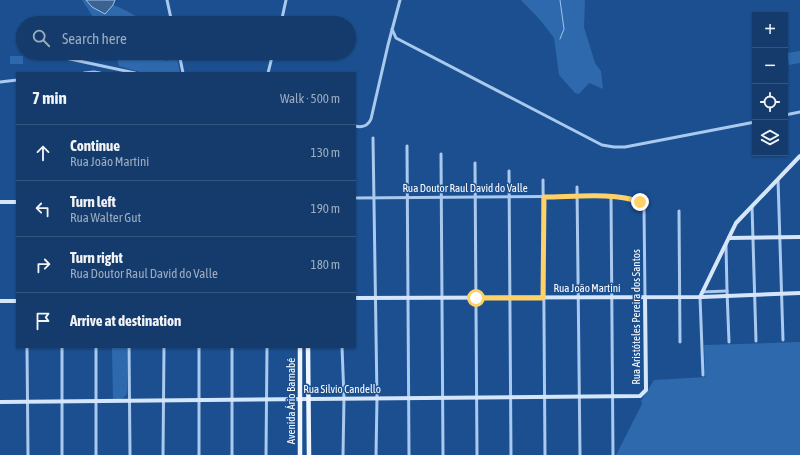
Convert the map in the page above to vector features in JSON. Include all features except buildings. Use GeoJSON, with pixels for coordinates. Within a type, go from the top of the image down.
{"type":"FeatureCollection","features":[{"type":"Feature","properties":{"kind":"main road","name":"Avenida Ário Barnabé"},"geometry":{"type":"LineString","coordinates":[[300,348],[300,455]]}},
{"type":"Feature","properties":{"kind":"main road","name":"Avenida Ário Barnabé"},"geometry":{"type":"LineString","coordinates":[[308,348],[309,455]]}},
{"type":"Feature","properties":{"kind":"street"},"geometry":{"type":"LineString","coordinates":[[167,0],[170,16]]}},
{"type":"Feature","properties":{"kind":"street"},"geometry":{"type":"LineString","coordinates":[[282,16],[286,0]]}},
{"type":"Feature","properties":{"kind":"street"},"geometry":{"type":"LineString","coordinates":[[356,126],[369,124],[371,119],[399,2],[403,0]]}},
{"type":"Feature","properties":{"kind":"street"},"geometry":{"type":"LineString","coordinates":[[392,29],[396,38],[602,145],[625,147],[752,123]]}},
{"type":"Feature","properties":{"kind":"street"},"geometry":{"type":"LineString","coordinates":[[388,45],[396,38]]}},
{"type":"Feature","properties":{"kind":"street"},"geometry":{"type":"LineString","coordinates":[[75,60],[130,72]]}},
{"type":"Feature","properties":{"kind":"street"},"geometry":{"type":"LineString","coordinates":[[180,60],[183,72]]}},
{"type":"Feature","properties":{"kind":"street"},"geometry":{"type":"LineString","coordinates":[[268,72],[271,60]]}},
{"type":"Feature","properties":{"kind":"street"},"geometry":{"type":"LineString","coordinates":[[0,82],[16,80]]}},
{"type":"Feature","properties":{"kind":"street"},"geometry":{"type":"LineString","coordinates":[[788,114],[800,112]]}},
{"type":"Feature","properties":{"kind":"street"},"geometry":{"type":"LineString","coordinates":[[373,138],[374,298],[377,398],[376,455]]}},
{"type":"Feature","properties":{"kind":"street"},"geometry":{"type":"LineString","coordinates":[[407,146],[410,398],[409,455]]}},
{"type":"Feature","properties":{"kind":"street"},"geometry":{"type":"LineString","coordinates":[[441,154],[443,455]]}},
{"type":"Feature","properties":{"kind":"street"},"geometry":{"type":"LineString","coordinates":[[703,375],[700,297],[702,292],[736,223],[800,156]]}},
{"type":"Feature","properties":{"kind":"street"},"geometry":{"type":"LineString","coordinates":[[475,163],[478,455]]}},
{"type":"Feature","properties":{"kind":"street"},"geometry":{"type":"LineString","coordinates":[[509,171],[511,455]]}},
{"type":"Feature","properties":{"kind":"street"},"geometry":{"type":"LineString","coordinates":[[778,179],[783,340]]}},
{"type":"Feature","properties":{"kind":"street"},"geometry":{"type":"LineString","coordinates":[[544,180],[543,298],[545,455]]}},
{"type":"Feature","properties":{"kind":"street"},"geometry":{"type":"LineString","coordinates":[[577,188],[580,455]]}},
{"type":"Feature","properties":{"kind":"street"},"geometry":{"type":"LineString","coordinates":[[611,196],[613,455]]}},
{"type":"Feature","properties":{"kind":"street","name":"Rua Doutor Raul David do Valle"},"geometry":{"type":"LineString","coordinates":[[356,198],[611,196],[633,199],[640,202],[644,208]]}},
{"type":"Feature","properties":{"kind":"street"},"geometry":{"type":"LineString","coordinates":[[0,202],[16,202]]}},
{"type":"Feature","properties":{"kind":"street"},"geometry":{"type":"LineString","coordinates":[[752,206],[756,341]]}},
{"type":"Feature","properties":{"kind":"street","name":"Rua Aristóteles Pereira dos Santos"},"geometry":{"type":"LineString","coordinates":[[613,397],[640,396],[646,390],[644,208]]}},
{"type":"Feature","properties":{"kind":"street"},"geometry":{"type":"LineString","coordinates":[[679,211],[680,342]]}},
{"type":"Feature","properties":{"kind":"street"},"geometry":{"type":"LineString","coordinates":[[729,238],[800,237]]}},
{"type":"Feature","properties":{"kind":"street"},"geometry":{"type":"LineString","coordinates":[[726,244],[729,342]]}},
{"type":"Feature","properties":{"kind":"street"},"geometry":{"type":"LineString","coordinates":[[702,292],[727,293]]}},
{"type":"Feature","properties":{"kind":"street","name":"Rua João Martini"},"geometry":{"type":"LineString","coordinates":[[356,298],[442,299],[700,297],[727,293],[755,295],[800,293]]}},
{"type":"Feature","properties":{"kind":"street"},"geometry":{"type":"LineString","coordinates":[[0,301],[16,301]]}},
{"type":"Feature","properties":{"kind":"street"},"geometry":{"type":"LineString","coordinates":[[27,348],[28,455]]}},
{"type":"Feature","properties":{"kind":"street"},"geometry":{"type":"LineString","coordinates":[[62,348],[62,455]]}},
{"type":"Feature","properties":{"kind":"street"},"geometry":{"type":"LineString","coordinates":[[96,348],[96,455]]}},
{"type":"Feature","properties":{"kind":"street"},"geometry":{"type":"LineString","coordinates":[[129,348],[130,455]]}},
{"type":"Feature","properties":{"kind":"street"},"geometry":{"type":"LineString","coordinates":[[163,455],[164,348]]}},
{"type":"Feature","properties":{"kind":"street"},"geometry":{"type":"LineString","coordinates":[[199,348],[199,455]]}},
{"type":"Feature","properties":{"kind":"street"},"geometry":{"type":"LineString","coordinates":[[232,348],[232,455]]}},
{"type":"Feature","properties":{"kind":"street"},"geometry":{"type":"LineString","coordinates":[[266,455],[267,348]]}},
{"type":"Feature","properties":{"kind":"street"},"geometry":{"type":"LineString","coordinates":[[342,348],[344,398],[343,455]]}},
{"type":"Feature","properties":{"kind":"street","name":"Rua Silvio Candello"},"geometry":{"type":"LineString","coordinates":[[0,402],[62,400],[613,397]]}},
{"type":"Feature","properties":{"kind":"shaded area"},"geometry":{"type":"Polygon","coordinates":[[[82,0],[86,0],[92,7],[105,14],[113,5],[135,16],[92,16],[82,0]]]}},
{"type":"Feature","properties":{"kind":"shaded area"},"geometry":{"type":"Polygon","coordinates":[[[86,0],[115,0],[113,5],[105,14],[92,7],[86,0]]]}},
{"type":"Feature","properties":{"kind":"shaded area"},"geometry":{"type":"Polygon","coordinates":[[[521,0],[585,0],[584,27],[595,63],[601,71],[603,89],[589,83],[579,94],[575,93],[559,75],[554,38],[541,21],[521,0]]]}},
{"type":"Feature","properties":{"kind":"shaded area"},"geometry":{"type":"Polygon","coordinates":[[[800,51],[800,63],[789,65],[788,53],[800,51]]]}},
{"type":"Feature","properties":{"kind":"shaded area"},"geometry":{"type":"Polygon","coordinates":[[[10,56],[16,56],[16,60],[23,60],[23,64],[10,64],[10,56]]]}},
{"type":"Feature","properties":{"kind":"shaded area"},"geometry":{"type":"Polygon","coordinates":[[[117,60],[177,60],[180,72],[140,72],[119,66],[117,60]]]}},
{"type":"Feature","properties":{"kind":"shaded area"},"geometry":{"type":"Polygon","coordinates":[[[800,342],[800,455],[616,455],[642,404],[641,401],[654,380],[705,377],[704,345],[800,342]]]}},
{"type":"Feature","properties":{"kind":"shaded area"},"geometry":{"type":"Polygon","coordinates":[[[112,348],[127,348],[127,393],[123,398],[113,399],[112,348]]]}},
{"type":"Feature","properties":{"kind":"waterway"},"geometry":{"type":"LineString","coordinates":[[560,0],[564,29],[560,39]]}},
{"type":"Feature","properties":{"kind":"route"},"geometry":{"type":"LineString","coordinates":[[476,298],[543,298],[544,197],[611,196],[633,199],[640,202]]}}]}
